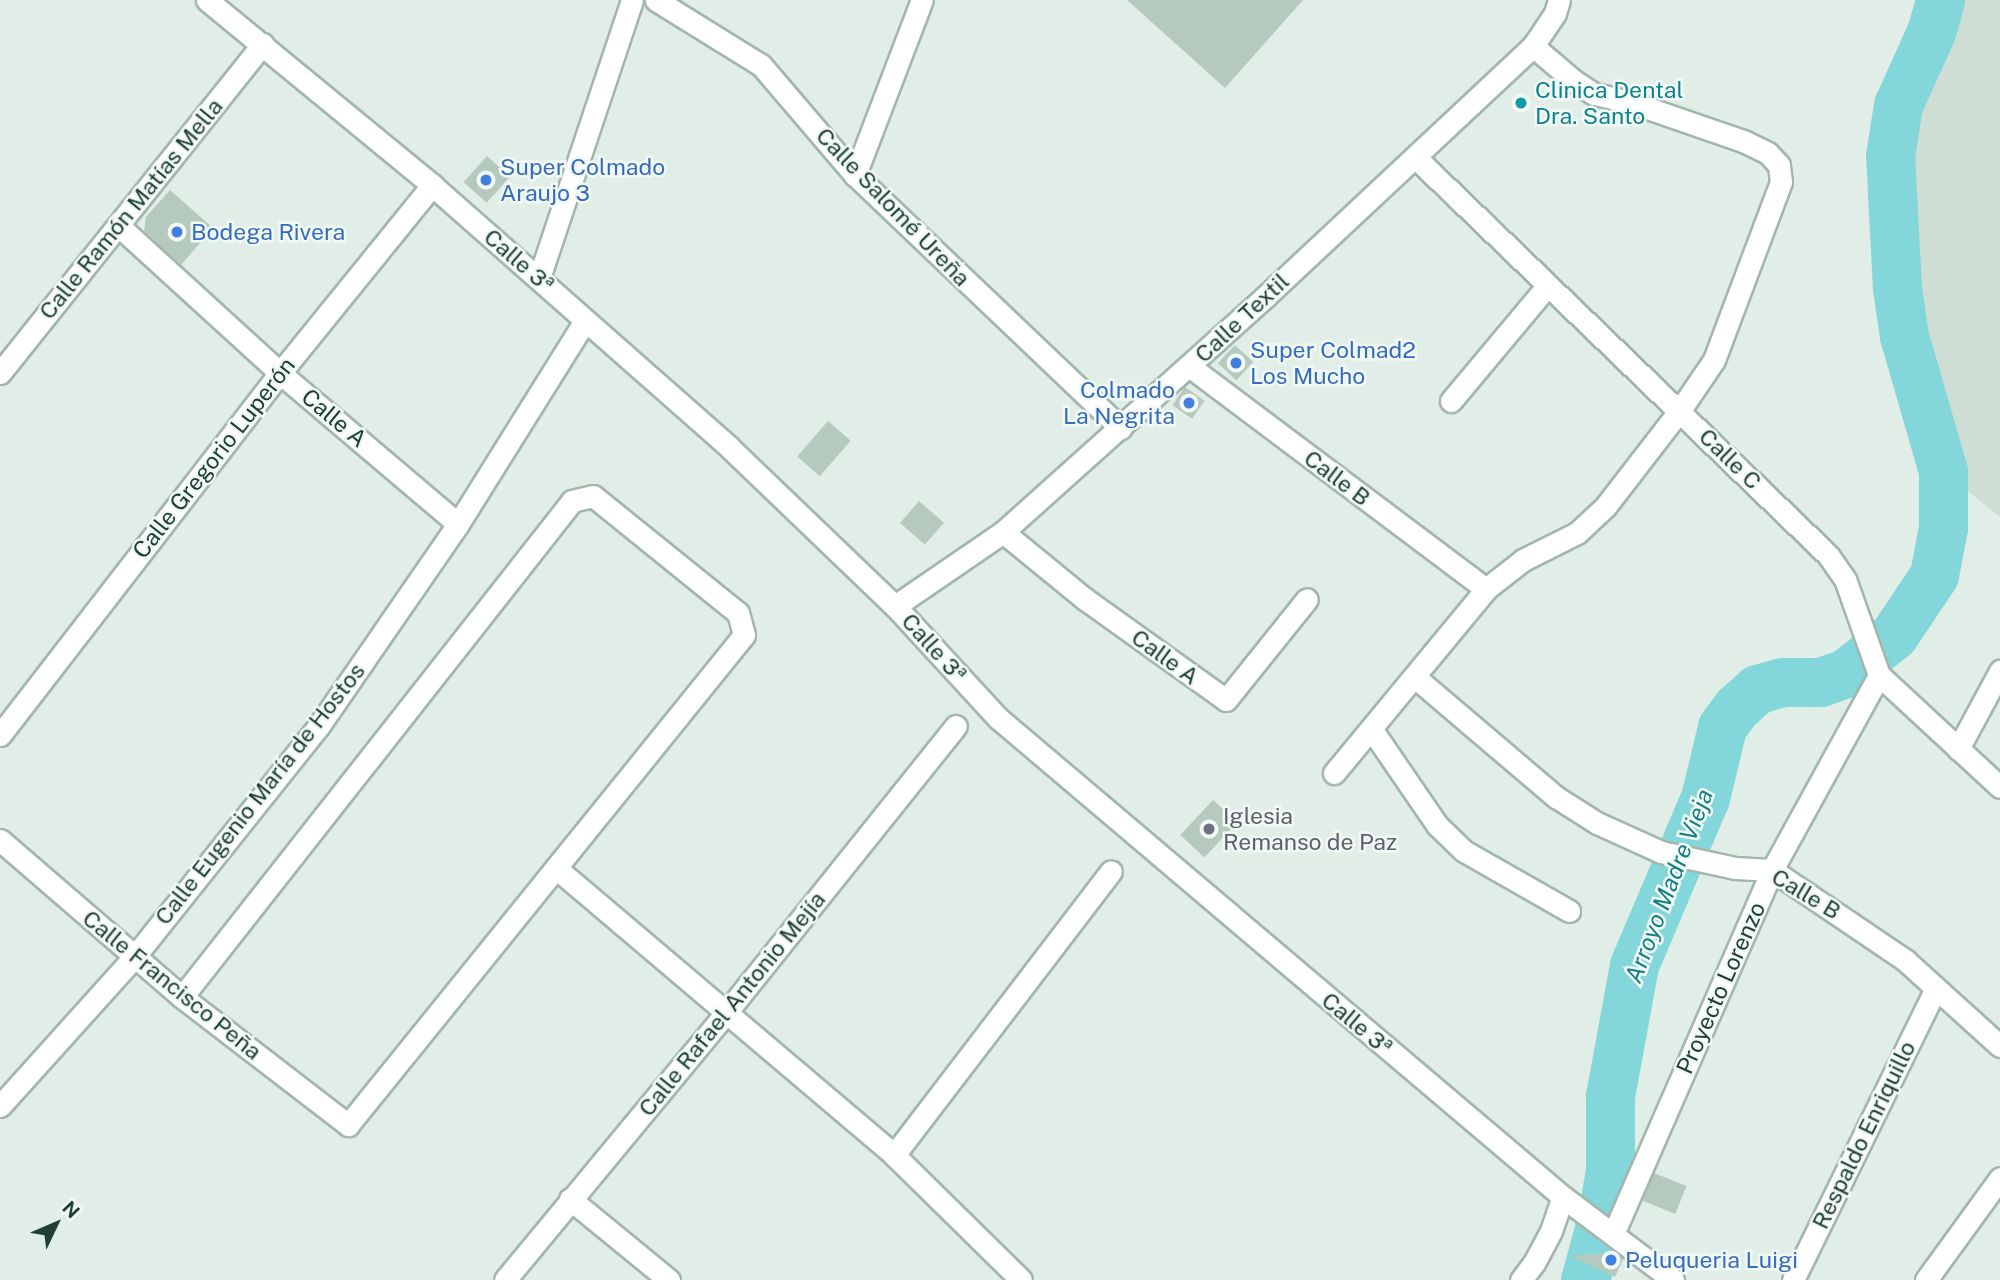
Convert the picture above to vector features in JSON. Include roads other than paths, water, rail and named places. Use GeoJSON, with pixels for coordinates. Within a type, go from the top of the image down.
{"type":"FeatureCollection","features":[{"type":"Feature","properties":{"kind":"street","name":"Calle 3ª"},"geometry":{"type":"LineString","coordinates":[[207,0],[432,185],[730,448],[895,606],[998,718],[1569,1201],[1614,1232],[1673,1280]]}},
{"type":"Feature","properties":{"kind":"street"},"geometry":{"type":"LineString","coordinates":[[538,278],[632,0]]}},
{"type":"Feature","properties":{"kind":"street","name":"Calle Salomé Ureña"},"geometry":{"type":"LineString","coordinates":[[656,0],[761,65],[855,175],[1121,428]]}},
{"type":"Feature","properties":{"kind":"street"},"geometry":{"type":"LineString","coordinates":[[855,175],[922,0]]}},
{"type":"Feature","properties":{"kind":"street","name":"Calle Textil"},"geometry":{"type":"LineString","coordinates":[[895,606],[1003,532],[1189,366],[1416,158],[1533,46],[1555,13],[1559,0]]}},
{"type":"Feature","properties":{"kind":"street","name":"Calle Ramón Matías Mella"},"geometry":{"type":"LineString","coordinates":[[0,373],[263,44]]}},
{"type":"Feature","properties":{"kind":"street"},"geometry":{"type":"LineString","coordinates":[[1334,773],[1416,678],[1486,589],[1523,560],[1577,533],[1605,507],[1680,410],[1714,360],[1781,182],[1779,165],[1768,153],[1743,141],[1630,102],[1594,94],[1574,81],[1533,46]]}},
{"type":"Feature","properties":{"kind":"street","name":"Calle C"},"geometry":{"type":"LineString","coordinates":[[1416,158],[1829,555],[1845,579],[1879,675],[2000,787]]}},
{"type":"Feature","properties":{"kind":"street","name":"Calle Gregorio Luperón"},"geometry":{"type":"LineString","coordinates":[[0,735],[280,373],[432,185]]}},
{"type":"Feature","properties":{"kind":"street","name":"Calle A"},"geometry":{"type":"LineString","coordinates":[[118,226],[280,373],[458,524]]}},
{"type":"Feature","properties":{"kind":"street"},"geometry":{"type":"LineString","coordinates":[[1451,401],[1547,286]]}},
{"type":"Feature","properties":{"kind":"street","name":"Calle Eugenio María de Hostos"},"geometry":{"type":"LineString","coordinates":[[0,1106],[135,956],[318,727],[458,524],[585,321]]}},
{"type":"Feature","properties":{"kind":"street","name":"Calle B"},"geometry":{"type":"LineString","coordinates":[[1189,366],[1486,589]]}},
{"type":"Feature","properties":{"kind":"street"},"geometry":{"type":"LineString","coordinates":[[182,997],[572,501],[587,495],[593,496],[738,613],[744,635],[556,868],[894,1155],[1021,1280]]}},
{"type":"Feature","properties":{"kind":"street","name":"Calle A"},"geometry":{"type":"LineString","coordinates":[[1003,532],[1085,599],[1226,700],[1307,599]]}},
{"type":"Feature","properties":{"kind":"street"},"geometry":{"type":"LineString","coordinates":[[1958,749],[2000,671]]}},
{"type":"Feature","properties":{"kind":"street","name":"Proyecto Lorenzo"},"geometry":{"type":"LineString","coordinates":[[1614,1232],[1772,870],[1879,675]]}},
{"type":"Feature","properties":{"kind":"street","name":"Calle B"},"geometry":{"type":"LineString","coordinates":[[1416,678],[1556,797],[1597,823],[1661,852],[1696,861],[1772,870],[1905,960],[1935,990],[2000,1046]]}},
{"type":"Feature","properties":{"kind":"street","name":"Calle Rafael Antonio Mejía"},"geometry":{"type":"LineString","coordinates":[[505,1280],[725,1014],[956,726]]}},
{"type":"Feature","properties":{"kind":"street"},"geometry":{"type":"LineString","coordinates":[[1372,730],[1437,825],[1464,851],[1569,911]]}},
{"type":"Feature","properties":{"kind":"street","name":"Calle Francisco Peña"},"geometry":{"type":"LineString","coordinates":[[0,840],[182,997],[348,1125],[556,868]]}},
{"type":"Feature","properties":{"kind":"street"},"geometry":{"type":"LineString","coordinates":[[894,1155],[1111,870]]}},
{"type":"Feature","properties":{"kind":"street","name":"Respaldo Enriquillo"},"geometry":{"type":"LineString","coordinates":[[1793,1280],[1935,990]]}},
{"type":"Feature","properties":{"kind":"street"},"geometry":{"type":"LineString","coordinates":[[1926,1280],[2000,1178]]}},
{"type":"Feature","properties":{"kind":"street"},"geometry":{"type":"LineString","coordinates":[[570,1199],[669,1280]]}},
{"type":"Feature","properties":{"kind":"street"},"geometry":{"type":"LineString","coordinates":[[1521,1280],[1534,1263],[1569,1201]]}},
{"type":"Feature","properties":{"kind":"waterway","name":"Arroyo Madre Vieja"},"geometry":{"type":"LineString","coordinates":[[1585,1280],[1601,1221],[1610,1171],[1610,1096],[1634,965],[1705,798],[1722,727],[1736,708],[1757,689],[1783,682],[1820,682],[1846,673],[1894,635],[1934,575],[1943,528],[1943,471],[1904,336],[1897,288],[1890,156],[1898,105],[1931,32],[1940,0]]}},
{"type":"Feature","properties":{"kind":"place","name":"Clinica Dental Dra. Santo"},"geometry":{"type":"Point","coordinates":[1521,103]}},
{"type":"Feature","properties":{"kind":"place","name":"Super Colmado Araujo 3"},"geometry":{"type":"Point","coordinates":[486,180]}},
{"type":"Feature","properties":{"kind":"place","name":"Bodega Rivera"},"geometry":{"type":"Point","coordinates":[177,232]}},
{"type":"Feature","properties":{"kind":"place","name":"Super Colmad2 Los Mucho"},"geometry":{"type":"Point","coordinates":[1236,363]}},
{"type":"Feature","properties":{"kind":"place","name":"Colmado La Negrita"},"geometry":{"type":"Point","coordinates":[1189,403]}},
{"type":"Feature","properties":{"kind":"place","name":"Iglesia Remanso de Paz"},"geometry":{"type":"Point","coordinates":[1209,829]}},
{"type":"Feature","properties":{"kind":"place","name":"Peluqueria Luigi"},"geometry":{"type":"Point","coordinates":[1611,1260]}}]}
